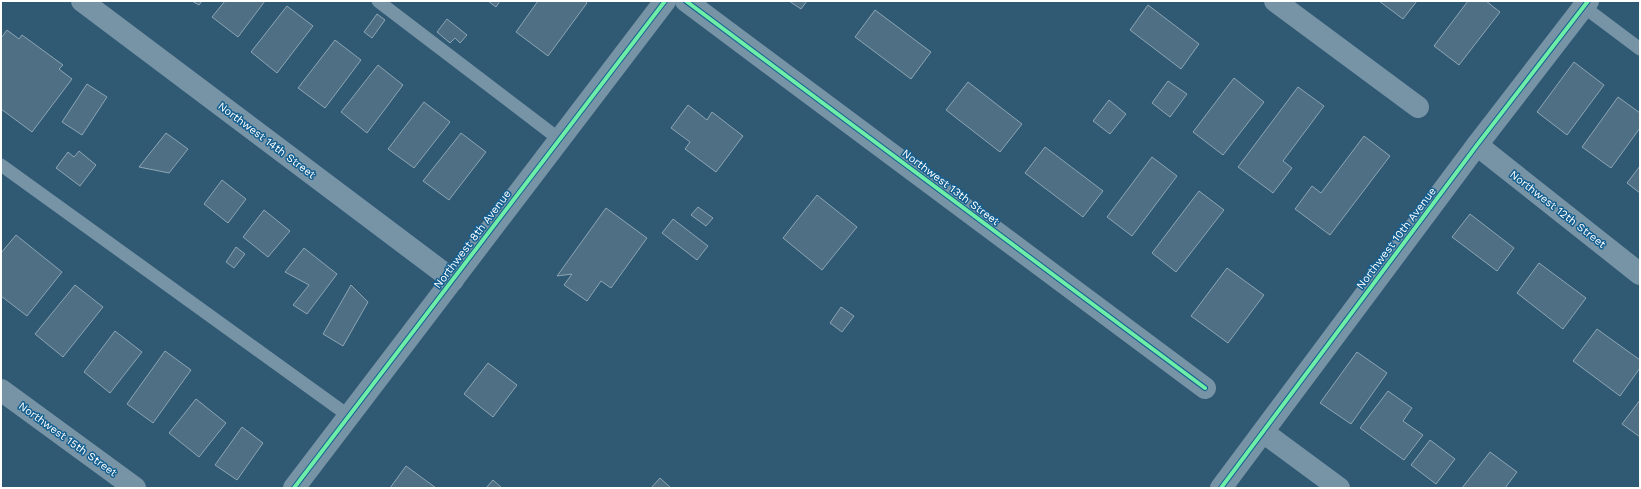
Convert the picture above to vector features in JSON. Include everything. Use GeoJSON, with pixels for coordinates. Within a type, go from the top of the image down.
{"type":"FeatureCollection","features":[{"type":"Feature","properties":{"kind":"street","name":"Northwest 14th Street"},"geometry":{"type":"LineString","coordinates":[[82,1],[453,280]]}},
{"type":"Feature","properties":{"kind":"street","name":"Northwest 8th Avenue"},"geometry":{"type":"LineString","coordinates":[[294,488],[665,1]]}},
{"type":"Feature","properties":{"kind":"street","name":"Northwest 13th Street"},"geometry":{"type":"LineString","coordinates":[[686,1],[1205,388]]}},
{"type":"Feature","properties":{"kind":"street"},"geometry":{"type":"LineString","coordinates":[[1275,1],[1418,107]]}},
{"type":"Feature","properties":{"kind":"street","name":"Northwest 10th Avenue"},"geometry":{"type":"LineString","coordinates":[[1222,488],[1476,145],[1586,4]]}},
{"type":"Feature","properties":{"kind":"street","name":"Northwest 12th Street"},"geometry":{"type":"LineString","coordinates":[[1476,145],[1640,274]]}},
{"type":"Feature","properties":{"kind":"street","name":"Northwest 15th Street"},"geometry":{"type":"LineString","coordinates":[[1,390],[135,488]]}},
{"type":"Feature","properties":{"kind":"street"},"geometry":{"type":"LineString","coordinates":[[1263,432],[1339,488]]}},
{"type":"Feature","properties":{"kind":"lane"},"geometry":{"type":"LineString","coordinates":[[378,1],[559,139]]}},
{"type":"Feature","properties":{"kind":"lane"},"geometry":{"type":"LineString","coordinates":[[1586,4],[1640,49]]}},
{"type":"Feature","properties":{"kind":"lane"},"geometry":{"type":"LineString","coordinates":[[1,165],[349,416]]}},
{"type":"Feature","properties":{"kind":"building"},"geometry":{"type":"Polygon","coordinates":[[[192,1],[202,1],[199,5],[192,1]]]}},
{"type":"Feature","properties":{"kind":"building"},"geometry":{"type":"Polygon","coordinates":[[[225,1],[265,1],[238,37],[212,17],[225,1]]]}},
{"type":"Feature","properties":{"kind":"building"},"geometry":{"type":"Polygon","coordinates":[[[488,1],[500,1],[496,7],[488,1]]]}},
{"type":"Feature","properties":{"kind":"building"},"geometry":{"type":"Polygon","coordinates":[[[538,1],[585,1],[587,3],[548,56],[516,32],[538,1]]]}},
{"type":"Feature","properties":{"kind":"building"},"geometry":{"type":"Polygon","coordinates":[[[789,1],[807,1],[801,9],[789,1]]]}},
{"type":"Feature","properties":{"kind":"building"},"geometry":{"type":"Polygon","coordinates":[[[1379,1],[1417,1],[1403,19],[1379,1]]]}},
{"type":"Feature","properties":{"kind":"building"},"geometry":{"type":"Polygon","coordinates":[[[1468,1],[1486,1],[1500,12],[1459,65],[1434,46],[1468,1]]]}},
{"type":"Feature","properties":{"kind":"building"},"geometry":{"type":"Polygon","coordinates":[[[1148,5],[1199,44],[1181,69],[1130,30],[1148,5]]]}},
{"type":"Feature","properties":{"kind":"building"},"geometry":{"type":"Polygon","coordinates":[[[287,6],[313,26],[277,73],[251,52],[287,6]]]}},
{"type":"Feature","properties":{"kind":"building"},"geometry":{"type":"Polygon","coordinates":[[[875,10],[931,52],[911,79],[855,37],[875,10]]]}},
{"type":"Feature","properties":{"kind":"building"},"geometry":{"type":"Polygon","coordinates":[[[377,14],[385,20],[372,38],[364,32],[377,14]]]}},
{"type":"Feature","properties":{"kind":"building"},"geometry":{"type":"Polygon","coordinates":[[[447,19],[467,35],[460,43],[455,38],[450,43],[437,32],[447,19]]]}},
{"type":"Feature","properties":{"kind":"building"},"geometry":{"type":"Polygon","coordinates":[[[7,30],[19,39],[22,35],[63,65],[59,69],[72,79],[32,132],[1,109],[1,38],[7,30]]]}},
{"type":"Feature","properties":{"kind":"building"},"geometry":{"type":"Polygon","coordinates":[[[335,40],[361,60],[325,108],[298,88],[335,40]]]}},
{"type":"Feature","properties":{"kind":"building"},"geometry":{"type":"Polygon","coordinates":[[[1574,62],[1604,85],[1567,135],[1537,112],[1574,62]]]}},
{"type":"Feature","properties":{"kind":"building"},"geometry":{"type":"Polygon","coordinates":[[[378,65],[403,85],[367,133],[341,112],[378,65]]]}},
{"type":"Feature","properties":{"kind":"building"},"geometry":{"type":"Polygon","coordinates":[[[1234,78],[1264,102],[1223,155],[1193,132],[1234,78]]]}},
{"type":"Feature","properties":{"kind":"building"},"geometry":{"type":"Polygon","coordinates":[[[1168,81],[1187,94],[1170,117],[1152,103],[1168,81]]]}},
{"type":"Feature","properties":{"kind":"building"},"geometry":{"type":"Polygon","coordinates":[[[968,82],[1022,124],[1000,152],[946,110],[968,82]]]}},
{"type":"Feature","properties":{"kind":"building"},"geometry":{"type":"Polygon","coordinates":[[[87,84],[107,97],[82,135],[62,122],[87,84]]]}},
{"type":"Feature","properties":{"kind":"building"},"geometry":{"type":"Polygon","coordinates":[[[1298,87],[1324,106],[1283,161],[1292,168],[1273,193],[1238,167],[1298,87]]]}},
{"type":"Feature","properties":{"kind":"building"},"geometry":{"type":"Polygon","coordinates":[[[1618,97],[1640,113],[1640,128],[1611,168],[1582,147],[1618,97]]]}},
{"type":"Feature","properties":{"kind":"building"},"geometry":{"type":"Polygon","coordinates":[[[1109,100],[1126,114],[1110,134],[1093,121],[1109,100]]]}},
{"type":"Feature","properties":{"kind":"building"},"geometry":{"type":"Polygon","coordinates":[[[424,102],[450,122],[414,168],[388,149],[424,102]]]}},
{"type":"Feature","properties":{"kind":"building"},"geometry":{"type":"Polygon","coordinates":[[[688,105],[707,120],[712,112],[743,136],[716,172],[685,149],[690,142],[671,128],[688,105]]]}},
{"type":"Feature","properties":{"kind":"building"},"geometry":{"type":"Polygon","coordinates":[[[166,133],[188,149],[169,173],[139,167],[166,133]]]}},
{"type":"Feature","properties":{"kind":"building"},"geometry":{"type":"Polygon","coordinates":[[[461,133],[486,152],[449,200],[423,181],[461,133]]]}},
{"type":"Feature","properties":{"kind":"building"},"geometry":{"type":"Polygon","coordinates":[[[1364,136],[1390,156],[1330,235],[1295,209],[1312,186],[1321,193],[1364,136]]]}},
{"type":"Feature","properties":{"kind":"building"},"geometry":{"type":"Polygon","coordinates":[[[1045,147],[1103,191],[1083,217],[1025,173],[1045,147]]]}},
{"type":"Feature","properties":{"kind":"building"},"geometry":{"type":"Polygon","coordinates":[[[79,151],[96,165],[80,186],[56,168],[68,152],[74,157],[79,151]]]}},
{"type":"Feature","properties":{"kind":"building"},"geometry":{"type":"Polygon","coordinates":[[[1152,157],[1177,176],[1132,236],[1107,217],[1152,157]]]}},
{"type":"Feature","properties":{"kind":"building"},"geometry":{"type":"Polygon","coordinates":[[[1640,166],[1640,193],[1627,183],[1640,166]]]}},
{"type":"Feature","properties":{"kind":"building"},"geometry":{"type":"Polygon","coordinates":[[[222,180],[246,199],[228,223],[204,204],[222,180]]]}},
{"type":"Feature","properties":{"kind":"building"},"geometry":{"type":"Polygon","coordinates":[[[1199,191],[1224,210],[1176,272],[1152,253],[1199,191]]]}},
{"type":"Feature","properties":{"kind":"building"},"geometry":{"type":"Polygon","coordinates":[[[817,195],[857,227],[822,270],[783,238],[817,195]]]}},
{"type":"Feature","properties":{"kind":"building"},"geometry":{"type":"Polygon","coordinates":[[[698,207],[713,218],[706,226],[691,215],[698,207]]]}},
{"type":"Feature","properties":{"kind":"building"},"geometry":{"type":"Polygon","coordinates":[[[606,208],[647,238],[611,288],[601,281],[587,301],[564,285],[572,274],[557,276],[606,208]]]}},
{"type":"Feature","properties":{"kind":"building"},"geometry":{"type":"Polygon","coordinates":[[[264,210],[290,231],[268,257],[243,237],[264,210]]]}},
{"type":"Feature","properties":{"kind":"building"},"geometry":{"type":"Polygon","coordinates":[[[1470,214],[1514,248],[1497,271],[1452,237],[1470,214]]]}},
{"type":"Feature","properties":{"kind":"building"},"geometry":{"type":"Polygon","coordinates":[[[673,219],[708,246],[697,260],[662,233],[673,219]]]}},
{"type":"Feature","properties":{"kind":"building"},"geometry":{"type":"Polygon","coordinates":[[[16,235],[62,272],[27,316],[1,296],[1,253],[16,235]]]}},
{"type":"Feature","properties":{"kind":"building"},"geometry":{"type":"Polygon","coordinates":[[[236,247],[245,254],[234,268],[226,262],[236,247]]]}},
{"type":"Feature","properties":{"kind":"building"},"geometry":{"type":"Polygon","coordinates":[[[304,248],[337,274],[307,314],[293,305],[309,285],[285,272],[304,248]]]}},
{"type":"Feature","properties":{"kind":"building"},"geometry":{"type":"Polygon","coordinates":[[[1539,263],[1586,298],[1563,329],[1517,293],[1539,263]]]}},
{"type":"Feature","properties":{"kind":"building"},"geometry":{"type":"Polygon","coordinates":[[[1227,268],[1264,295],[1228,343],[1191,316],[1227,268]]]}},
{"type":"Feature","properties":{"kind":"building"},"geometry":{"type":"Polygon","coordinates":[[[75,285],[103,307],[63,357],[35,334],[75,285]]]}},
{"type":"Feature","properties":{"kind":"building"},"geometry":{"type":"Polygon","coordinates":[[[351,285],[368,302],[343,346],[323,334],[351,285]]]}},
{"type":"Feature","properties":{"kind":"building"},"geometry":{"type":"Polygon","coordinates":[[[841,307],[854,316],[842,332],[830,323],[841,307]]]}},
{"type":"Feature","properties":{"kind":"building"},"geometry":{"type":"Polygon","coordinates":[[[1597,329],[1640,360],[1640,368],[1620,396],[1573,361],[1597,329]]]}},
{"type":"Feature","properties":{"kind":"building"},"geometry":{"type":"Polygon","coordinates":[[[115,331],[142,352],[110,393],[84,372],[115,331]]]}},
{"type":"Feature","properties":{"kind":"building"},"geometry":{"type":"Polygon","coordinates":[[[165,351],[191,370],[153,423],[127,404],[165,351]]]}},
{"type":"Feature","properties":{"kind":"building"},"geometry":{"type":"Polygon","coordinates":[[[1357,352],[1387,373],[1351,424],[1320,403],[1357,352]]]}},
{"type":"Feature","properties":{"kind":"building"},"geometry":{"type":"Polygon","coordinates":[[[488,363],[517,385],[493,417],[464,394],[488,363]]]}},
{"type":"Feature","properties":{"kind":"building"},"geometry":{"type":"Polygon","coordinates":[[[1388,391],[1412,408],[1403,421],[1423,435],[1404,460],[1360,428],[1388,391]]]}},
{"type":"Feature","properties":{"kind":"building"},"geometry":{"type":"Polygon","coordinates":[[[196,399],[226,423],[199,457],[169,433],[196,399]]]}},
{"type":"Feature","properties":{"kind":"building"},"geometry":{"type":"Polygon","coordinates":[[[1640,400],[1640,437],[1622,424],[1640,400]]]}},
{"type":"Feature","properties":{"kind":"building"},"geometry":{"type":"Polygon","coordinates":[[[242,427],[263,443],[237,480],[215,465],[242,427]]]}},
{"type":"Feature","properties":{"kind":"building"},"geometry":{"type":"Polygon","coordinates":[[[1430,440],[1455,459],[1436,484],[1411,465],[1430,440]]]}},
{"type":"Feature","properties":{"kind":"building"},"geometry":{"type":"Polygon","coordinates":[[[1490,452],[1517,472],[1505,488],[1462,488],[1490,452]]]}},
{"type":"Feature","properties":{"kind":"building"},"geometry":{"type":"Polygon","coordinates":[[[406,466],[436,488],[390,488],[406,466]]]}},
{"type":"Feature","properties":{"kind":"building"},"geometry":{"type":"Polygon","coordinates":[[[660,478],[671,488],[651,488],[660,478]]]}},
{"type":"Feature","properties":{"kind":"building"},"geometry":{"type":"Polygon","coordinates":[[[493,480],[502,488],[486,488],[493,480]]]}},
{"type":"Feature","properties":{"kind":"cycle path"},"geometry":{"type":"LineString","coordinates":[[294,488],[665,1]]}},
{"type":"Feature","properties":{"kind":"cycle path"},"geometry":{"type":"LineString","coordinates":[[686,1],[1205,388]]}},
{"type":"Feature","properties":{"kind":"cycle path"},"geometry":{"type":"LineString","coordinates":[[1221,488],[1477,145],[1588,1]]}}]}
